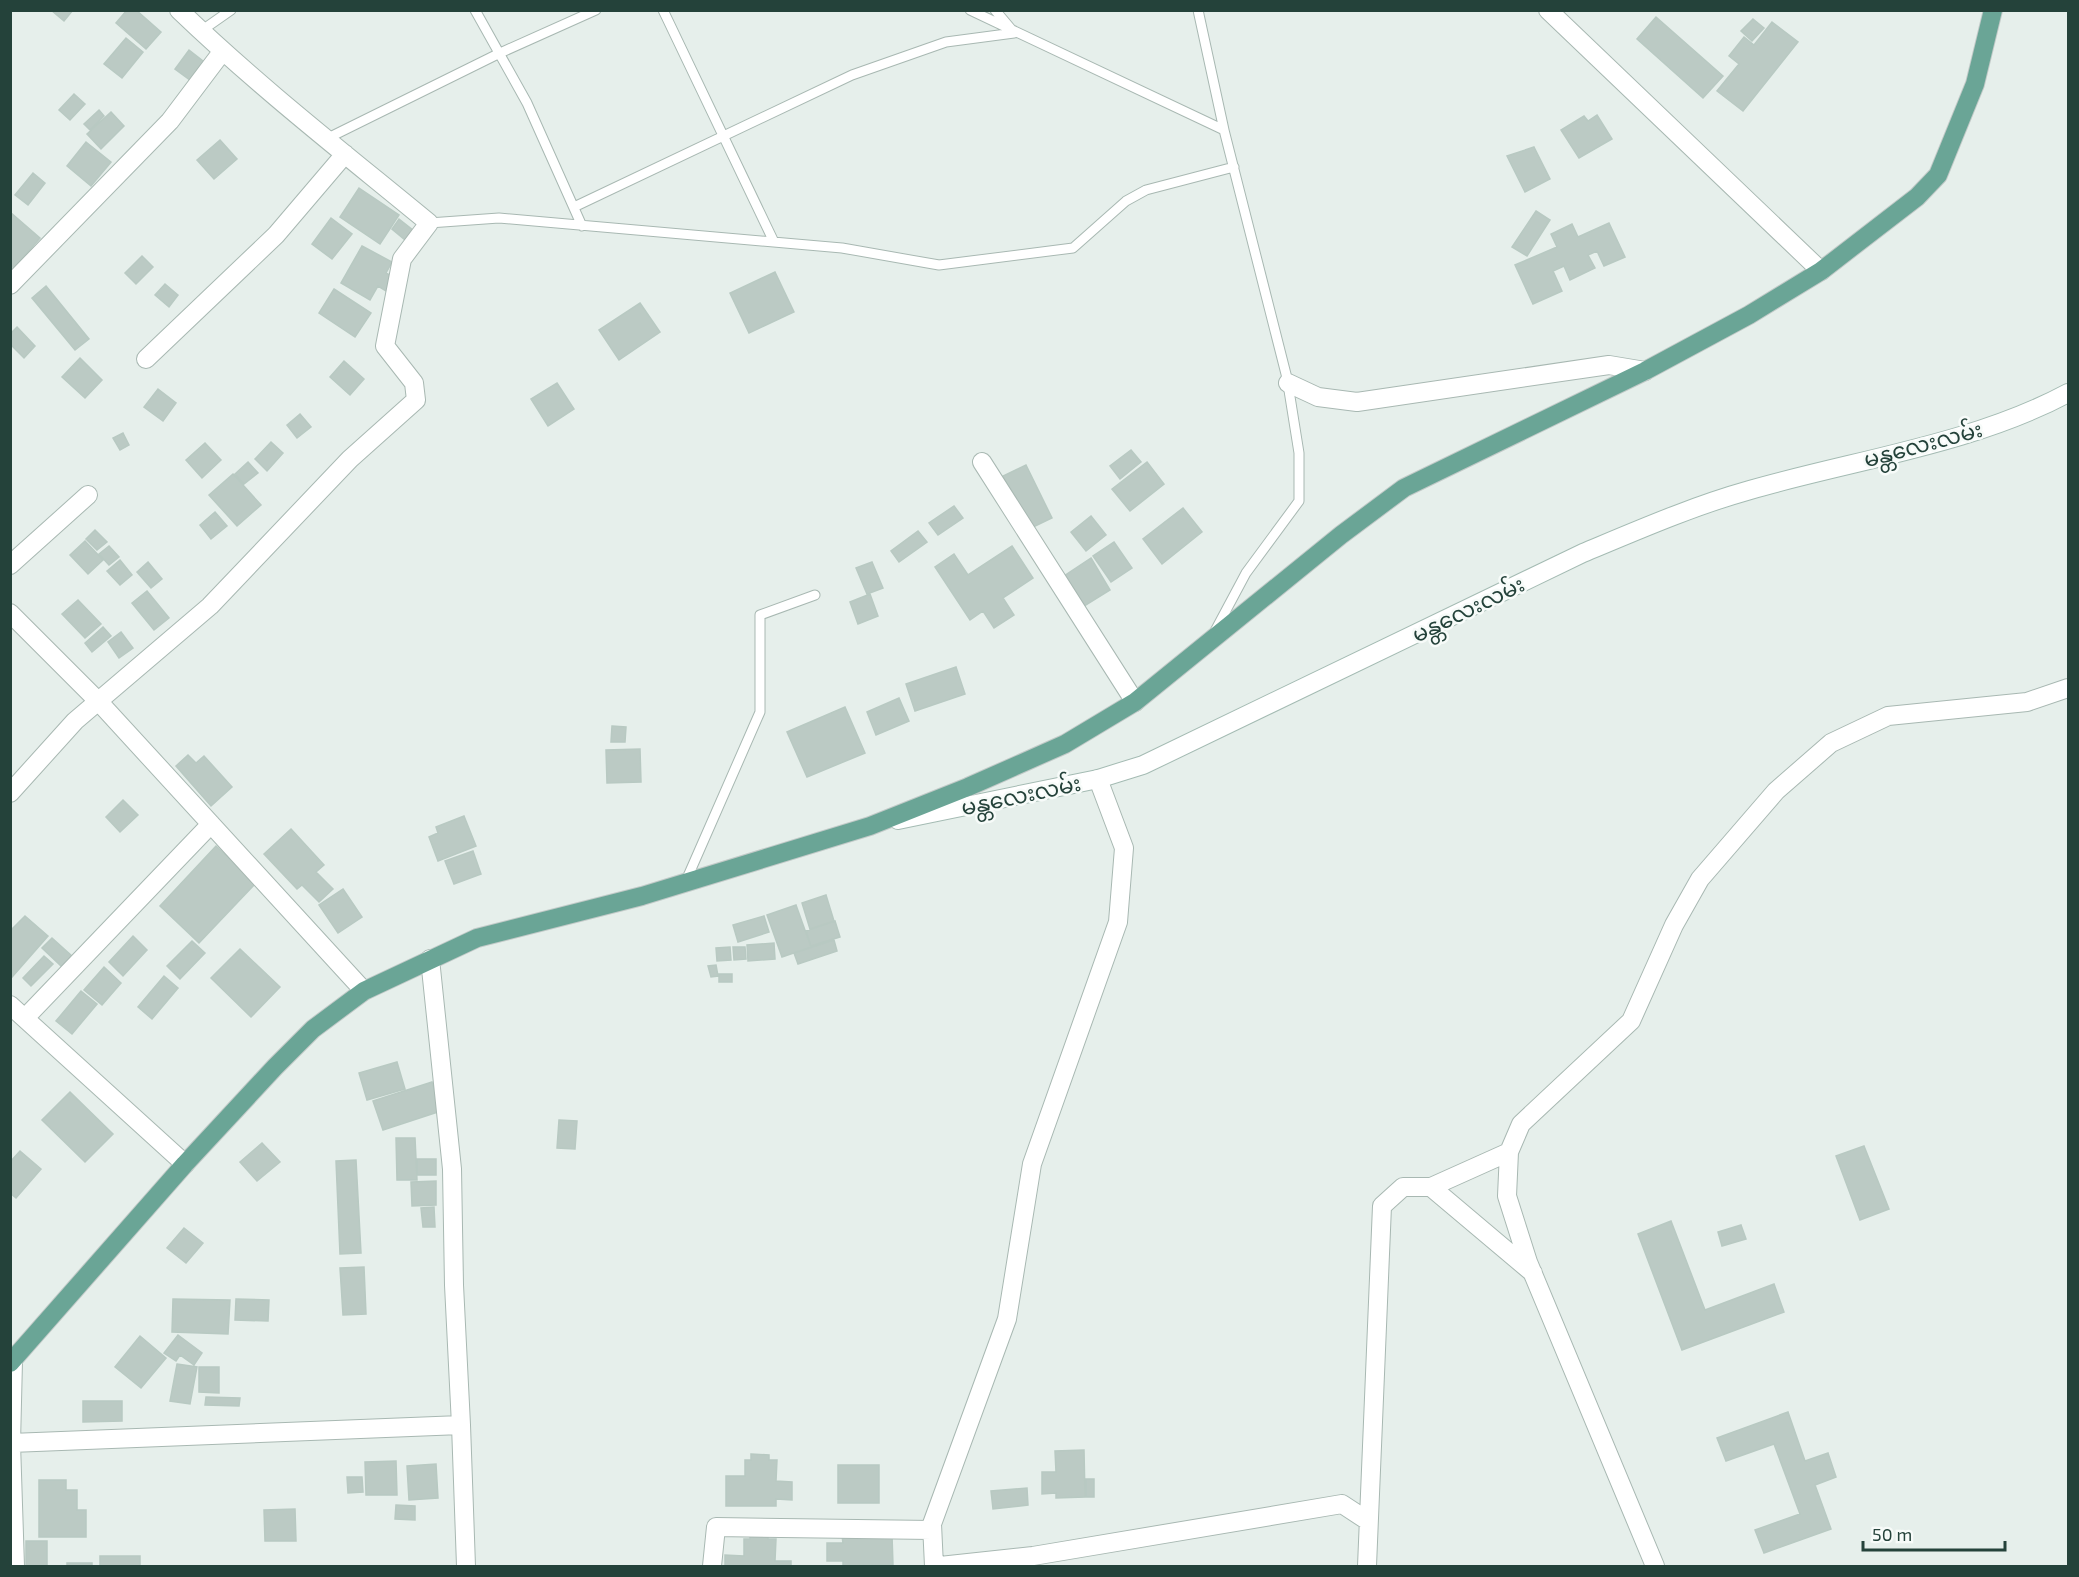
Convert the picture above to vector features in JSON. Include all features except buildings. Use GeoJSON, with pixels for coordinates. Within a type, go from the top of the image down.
{"type":"FeatureCollection","features":[{"type":"Feature","properties":{"kind":"main road"},"geometry":{"type":"LineString","coordinates":[[12,1362],[185,1164],[313,1029],[364,991],[477,938],[685,883],[870,826],[968,787],[1065,744],[1135,702],[1207,646],[1341,535],[1404,488],[1645,371],[1749,315],[1821,270],[1917,197],[1938,174],[1975,84],[1993,10]]}},
{"type":"Feature","properties":{"kind":"street"},"geometry":{"type":"LineString","coordinates":[[10,793],[75,721],[210,606],[350,459],[416,400],[414,383],[385,346],[402,259],[429,222],[222,52],[179,10]]}},
{"type":"Feature","properties":{"kind":"street"},"geometry":{"type":"LineString","coordinates":[[1548,10],[1821,270]]}},
{"type":"Feature","properties":{"kind":"street"},"geometry":{"type":"LineString","coordinates":[[10,285],[170,121],[222,52]]}},
{"type":"Feature","properties":{"kind":"street"},"geometry":{"type":"LineString","coordinates":[[146,359],[276,235],[345,154]]}},
{"type":"Feature","properties":{"kind":"street"},"geometry":{"type":"LineString","coordinates":[[1288,383],[1318,398],[1357,402],[1609,365],[1645,371]]}},
{"type":"Feature","properties":{"kind":"street","name":"မန္တလေးလမ်း"},"geometry":{"type":"LineString","coordinates":[[870,826],[1098,779],[1143,765],[1583,553],[1655,522],[1748,490],[1946,439],[2032,412],[2068,393]]}},
{"type":"Feature","properties":{"kind":"street"},"geometry":{"type":"LineString","coordinates":[[982,462],[1135,702]]}},
{"type":"Feature","properties":{"kind":"street"},"geometry":{"type":"LineString","coordinates":[[10,565],[88,495]]}},
{"type":"Feature","properties":{"kind":"street"},"geometry":{"type":"LineString","coordinates":[[10,613],[99,702],[364,991]]}},
{"type":"Feature","properties":{"kind":"street"},"geometry":{"type":"LineString","coordinates":[[1655,1566],[1534,1275],[1507,1196],[1509,1152],[1521,1124],[1631,1021],[1674,925],[1700,879],[1776,791],[1831,743],[1888,716],[2026,702],[2068,688]]}},
{"type":"Feature","properties":{"kind":"street"},"geometry":{"type":"LineString","coordinates":[[934,1566],[932,1530],[1007,1319],[1032,1164],[1118,922],[1124,848],[1098,779]]}},
{"type":"Feature","properties":{"kind":"street"},"geometry":{"type":"LineString","coordinates":[[25,1018],[211,824]]}},
{"type":"Feature","properties":{"kind":"street"},"geometry":{"type":"LineString","coordinates":[[430,959],[452,1169],[454,1285],[466,1566]]}},
{"type":"Feature","properties":{"kind":"street"},"geometry":{"type":"LineString","coordinates":[[10,1005],[185,1164]]}},
{"type":"Feature","properties":{"kind":"street"},"geometry":{"type":"LineString","coordinates":[[1367,1566],[1382,1206],[1403,1187],[1431,1187],[1509,1152]]}},
{"type":"Feature","properties":{"kind":"street"},"geometry":{"type":"LineString","coordinates":[[1431,1187],[1534,1275]]}},
{"type":"Feature","properties":{"kind":"street"},"geometry":{"type":"LineString","coordinates":[[12,1362],[11,1443],[15,1566]]}},
{"type":"Feature","properties":{"kind":"street"},"geometry":{"type":"LineString","coordinates":[[11,1443],[461,1425]]}},
{"type":"Feature","properties":{"kind":"street"},"geometry":{"type":"LineString","coordinates":[[940,1566],[1033,1556],[1342,1504],[1369,1481]]}},
{"type":"Feature","properties":{"kind":"street"},"geometry":{"type":"LineString","coordinates":[[1342,1504],[1368,1521]]}},
{"type":"Feature","properties":{"kind":"street"},"geometry":{"type":"LineString","coordinates":[[712,1566],[716,1527],[932,1530]]}},
{"type":"Feature","properties":{"kind":"lane"},"geometry":{"type":"LineString","coordinates":[[201,32],[231,10]]}},
{"type":"Feature","properties":{"kind":"lane"},"geometry":{"type":"LineString","coordinates":[[475,10],[527,103],[582,226]]}},
{"type":"Feature","properties":{"kind":"lane"},"geometry":{"type":"LineString","coordinates":[[326,139],[500,53],[596,10]]}},
{"type":"Feature","properties":{"kind":"lane"},"geometry":{"type":"LineString","coordinates":[[663,10],[774,242]]}},
{"type":"Feature","properties":{"kind":"lane"},"geometry":{"type":"LineString","coordinates":[[970,10],[1014,33],[1224,130]]}},
{"type":"Feature","properties":{"kind":"lane"},"geometry":{"type":"LineString","coordinates":[[995,10],[1014,33]]}},
{"type":"Feature","properties":{"kind":"lane"},"geometry":{"type":"LineString","coordinates":[[1197,10],[1224,130],[1288,383],[1299,453],[1299,501],[1246,573],[1207,646]]}},
{"type":"Feature","properties":{"kind":"lane"},"geometry":{"type":"LineString","coordinates":[[574,207],[852,75],[946,42],[1014,33]]}},
{"type":"Feature","properties":{"kind":"lane"},"geometry":{"type":"LineString","coordinates":[[429,222],[499,218],[842,248],[939,265],[1073,248],[1126,201],[1146,190],[1234,167]]}},
{"type":"Feature","properties":{"kind":"lane"},"geometry":{"type":"LineString","coordinates":[[685,883],[760,712],[760,615],[814,595]]}}]}
